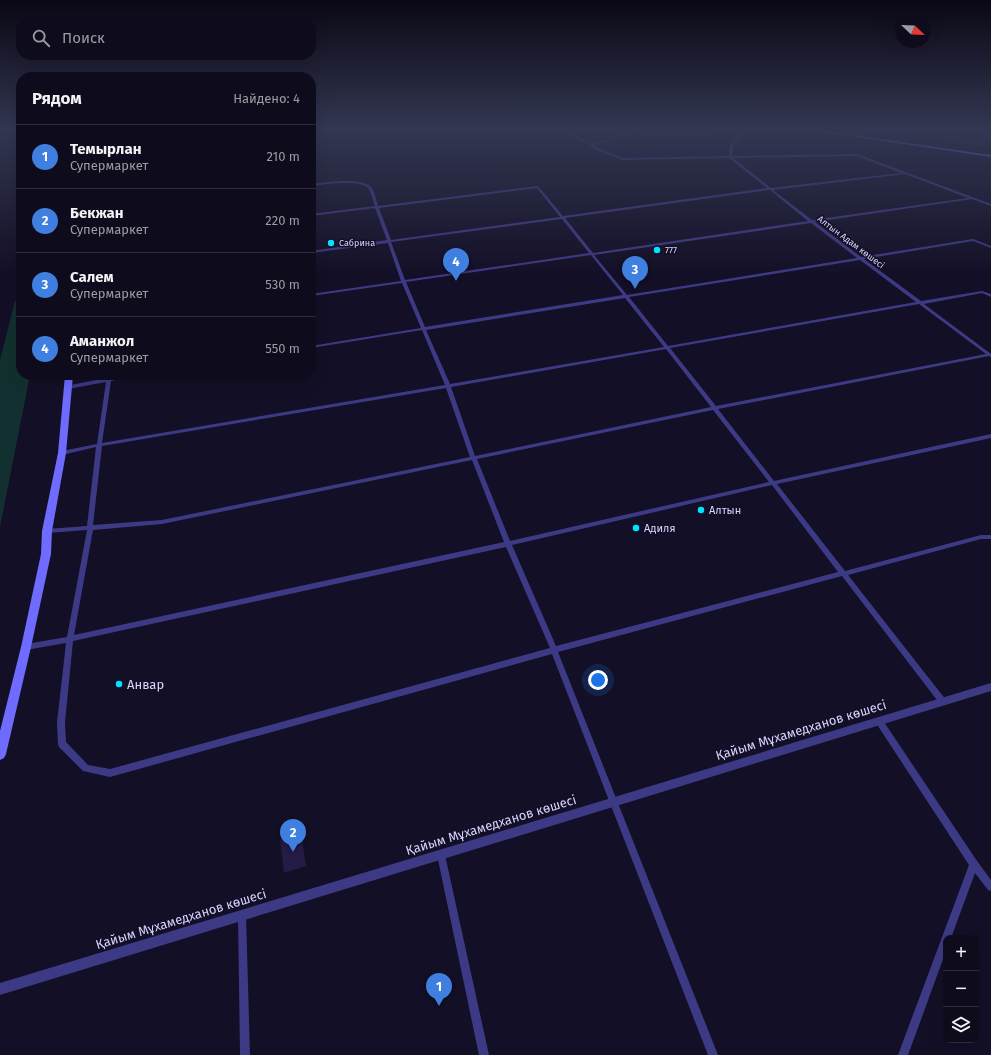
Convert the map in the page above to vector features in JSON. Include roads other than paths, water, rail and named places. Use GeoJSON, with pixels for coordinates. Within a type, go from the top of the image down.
{"type":"FeatureCollection","features":[{"type":"Feature","properties":{"kind":"main road"},"geometry":{"type":"LineString","coordinates":[[0,754],[26,647],[46,554],[48,531],[62,453],[69,380]]}},
{"type":"Feature","properties":{"kind":"street","name":"Алтын Адам көшесі"},"geometry":{"type":"LineString","coordinates":[[755,177],[812,222],[990,356]]}},
{"type":"Feature","properties":{"kind":"street"},"geometry":{"type":"LineString","coordinates":[[316,251],[770,189],[869,177]]}},
{"type":"Feature","properties":{"kind":"street"},"geometry":{"type":"LineString","coordinates":[[917,177],[991,205]]}},
{"type":"Feature","properties":{"kind":"street"},"geometry":{"type":"LineString","coordinates":[[316,185],[352,182],[362,183],[370,188],[404,282],[448,386],[473,457],[508,544],[554,650],[713,1055]]}},
{"type":"Feature","properties":{"kind":"street"},"geometry":{"type":"LineString","coordinates":[[316,214],[538,188],[667,347],[943,702]]}},
{"type":"Feature","properties":{"kind":"street"},"geometry":{"type":"LineString","coordinates":[[316,294],[973,198]]}},
{"type":"Feature","properties":{"kind":"street"},"geometry":{"type":"LineString","coordinates":[[316,346],[973,240],[991,247]]}},
{"type":"Feature","properties":{"kind":"street"},"geometry":{"type":"LineString","coordinates":[[62,453],[99,445],[448,386],[982,292],[991,296]]}},
{"type":"Feature","properties":{"kind":"street"},"geometry":{"type":"LineString","coordinates":[[48,531],[162,522],[715,408],[990,356]]}},
{"type":"Feature","properties":{"kind":"street"},"geometry":{"type":"LineString","coordinates":[[68,387],[97,380]]}},
{"type":"Feature","properties":{"kind":"street"},"geometry":{"type":"LineString","coordinates":[[109,380],[99,445],[90,528],[70,639],[61,722],[62,744],[86,768],[110,773],[554,650],[981,538],[991,537]]}},
{"type":"Feature","properties":{"kind":"street"},"geometry":{"type":"LineString","coordinates":[[26,647],[70,639],[508,544],[773,483],[991,436]]}},
{"type":"Feature","properties":{"kind":"street","name":"Қайым Мұхамедханов көшесі"},"geometry":{"type":"LineString","coordinates":[[0,989],[991,687]]}},
{"type":"Feature","properties":{"kind":"street"},"geometry":{"type":"LineString","coordinates":[[879,721],[974,864],[991,887]]}},
{"type":"Feature","properties":{"kind":"street"},"geometry":{"type":"LineString","coordinates":[[441,855],[484,1055]]}},
{"type":"Feature","properties":{"kind":"street"},"geometry":{"type":"LineString","coordinates":[[947,935],[974,864]]}},
{"type":"Feature","properties":{"kind":"street"},"geometry":{"type":"LineString","coordinates":[[242,915],[245,1055]]}},
{"type":"Feature","properties":{"kind":"street"},"geometry":{"type":"LineString","coordinates":[[903,1055],[943,946]]}},
{"type":"Feature","properties":{"kind":"place","name":"Сабрина"},"geometry":{"type":"Point","coordinates":[331,243]}},
{"type":"Feature","properties":{"kind":"place","name":"777"},"geometry":{"type":"Point","coordinates":[657,250]}},
{"type":"Feature","properties":{"kind":"place","name":"Аманжол"},"geometry":{"type":"Point","coordinates":[456,281]}},
{"type":"Feature","properties":{"kind":"place","name":"Салем"},"geometry":{"type":"Point","coordinates":[635,289]}},
{"type":"Feature","properties":{"kind":"place","name":"Алтын"},"geometry":{"type":"Point","coordinates":[701,510]}},
{"type":"Feature","properties":{"kind":"place","name":"Адиля"},"geometry":{"type":"Point","coordinates":[636,528]}},
{"type":"Feature","properties":{"kind":"place","name":"Анвар"},"geometry":{"type":"Point","coordinates":[119,684]}},
{"type":"Feature","properties":{"kind":"place","name":"Бекжан"},"geometry":{"type":"Point","coordinates":[293,852]}},
{"type":"Feature","properties":{"kind":"place","name":"Темырлан"},"geometry":{"type":"Point","coordinates":[439,1006]}}]}
